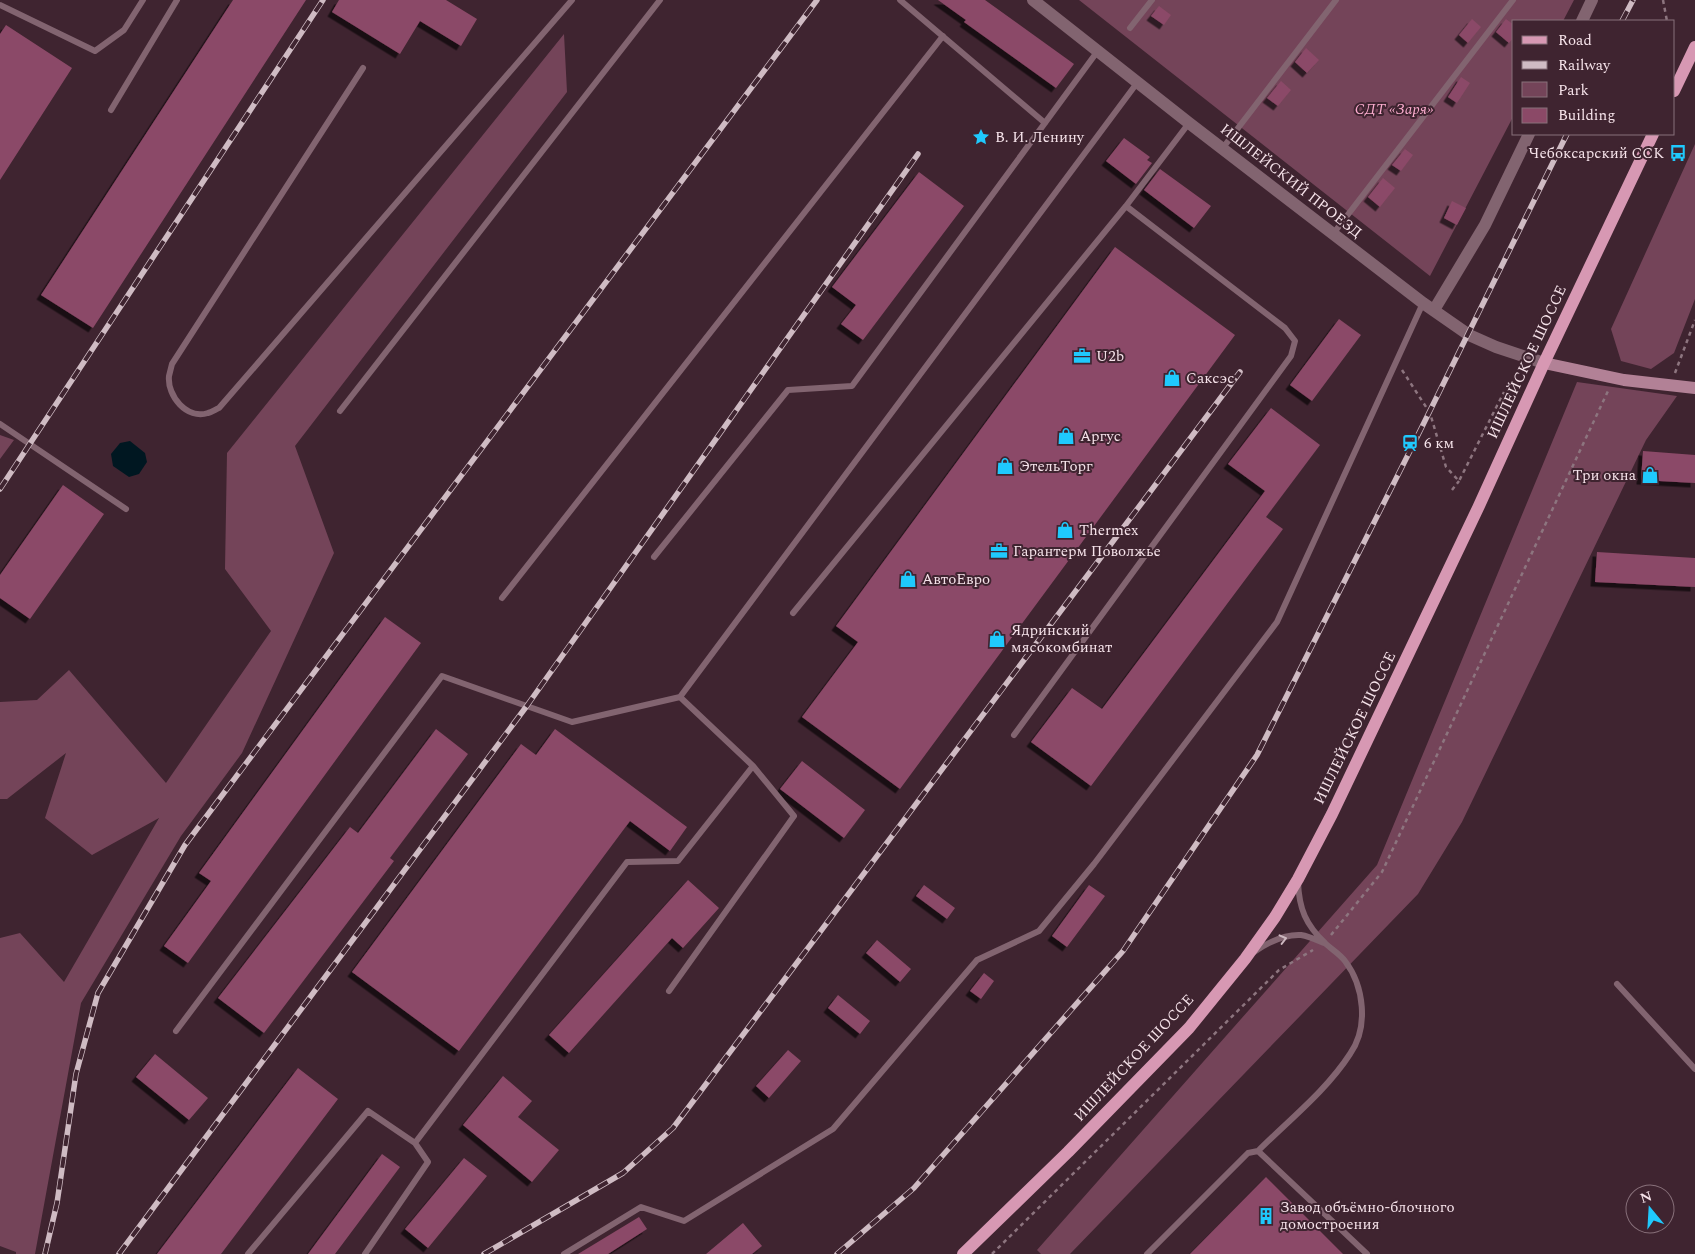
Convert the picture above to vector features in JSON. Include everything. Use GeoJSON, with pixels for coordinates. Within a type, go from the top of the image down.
{"type":"FeatureCollection","features":[{"type":"Feature","properties":{"kind":"main road"},"geometry":{"type":"LineString","coordinates":[[1675,89],[1695,47]]}},
{"type":"Feature","properties":{"kind":"main road","name":"ИШЛЕЙСКОЕ ШОССЕ"},"geometry":{"type":"LineString","coordinates":[[963,1254],[1068,1152],[1189,1028],[1245,959],[1275,917],[1298,879],[1332,814],[1457,552],[1652,135]]}},
{"type":"Feature","properties":{"kind":"street","name":"ИШЛЕЙСКИЙ ПРОЕЗД"},"geometry":{"type":"LineString","coordinates":[[1033,0],[1188,123],[1428,306],[1469,335],[1496,347],[1544,363]]}},
{"type":"Feature","properties":{"kind":"street"},"geometry":{"type":"LineString","coordinates":[[1582,20],[1592,0]]}},
{"type":"Feature","properties":{"kind":"street"},"geometry":{"type":"LineString","coordinates":[[1428,306],[1485,225],[1528,135]]}},
{"type":"Feature","properties":{"kind":"street"},"geometry":{"type":"LineString","coordinates":[[1544,363],[1624,380],[1695,388]]}},
{"type":"Feature","properties":{"kind":"lane"},"geometry":{"type":"LineString","coordinates":[[0,4],[95,51],[124,30],[143,0]]}},
{"type":"Feature","properties":{"kind":"lane"},"geometry":{"type":"LineString","coordinates":[[111,110],[177,0]]}},
{"type":"Feature","properties":{"kind":"lane"},"geometry":{"type":"LineString","coordinates":[[363,68],[172,364],[169,377],[171,388],[176,401],[186,411],[195,414],[208,414],[219,408],[572,0]]}},
{"type":"Feature","properties":{"kind":"lane"},"geometry":{"type":"LineString","coordinates":[[340,411],[660,0]]}},
{"type":"Feature","properties":{"kind":"lane"},"geometry":{"type":"LineString","coordinates":[[900,0],[1045,123]]}},
{"type":"Feature","properties":{"kind":"lane"},"geometry":{"type":"LineString","coordinates":[[1130,28],[1152,0]]}},
{"type":"Feature","properties":{"kind":"lane"},"geometry":{"type":"LineString","coordinates":[[1222,149],[1336,0]]}},
{"type":"Feature","properties":{"kind":"lane"},"geometry":{"type":"LineString","coordinates":[[1333,234],[1513,0]]}},
{"type":"Feature","properties":{"kind":"lane"},"geometry":{"type":"LineString","coordinates":[[502,598],[943,36]]}},
{"type":"Feature","properties":{"kind":"lane"},"geometry":{"type":"LineString","coordinates":[[654,557],[788,390],[852,386],[1097,52]]}},
{"type":"Feature","properties":{"kind":"lane"},"geometry":{"type":"LineString","coordinates":[[176,1031],[442,676],[572,722],[680,697],[1137,83]]}},
{"type":"Feature","properties":{"kind":"lane"},"geometry":{"type":"LineString","coordinates":[[793,613],[1126,206],[1188,123]]}},
{"type":"Feature","properties":{"kind":"lane"},"geometry":{"type":"LineString","coordinates":[[1014,735],[1291,356],[1295,341],[1285,328],[1126,206]]}},
{"type":"Feature","properties":{"kind":"lane"},"geometry":{"type":"LineString","coordinates":[[564,1254],[641,1207],[684,1221],[833,1129],[977,960],[1039,931],[1094,864],[1277,622],[1396,361],[1428,306]]}},
{"type":"Feature","properties":{"kind":"lane"},"geometry":{"type":"LineString","coordinates":[[0,424],[126,509]]}},
{"type":"Feature","properties":{"kind":"lane"},"geometry":{"type":"LineString","coordinates":[[669,991],[794,816],[753,766],[680,697]]}},
{"type":"Feature","properties":{"kind":"lane"},"geometry":{"type":"LineString","coordinates":[[415,1143],[627,862],[678,861],[753,766]]}},
{"type":"Feature","properties":{"kind":"lane"},"geometry":{"type":"LineString","coordinates":[[1147,1254],[1248,1153],[1258,1151],[1325,1086],[1351,1053],[1360,1030],[1362,1004],[1357,981],[1344,960],[1310,928],[1303,914],[1298,896],[1298,879]]}},
{"type":"Feature","properties":{"kind":"lane"},"geometry":{"type":"LineString","coordinates":[[1245,959],[1264,945],[1282,938],[1301,935],[1325,943]]}},
{"type":"Feature","properties":{"kind":"lane"},"geometry":{"type":"LineString","coordinates":[[1616,984],[1695,1069]]}},
{"type":"Feature","properties":{"kind":"lane"},"geometry":{"type":"LineString","coordinates":[[248,1254],[368,1111],[415,1143],[428,1162],[365,1254]]}},
{"type":"Feature","properties":{"kind":"lane"},"geometry":{"type":"LineString","coordinates":[[1258,1151],[1366,1254]]}},
{"type":"Feature","properties":{"kind":"path"},"geometry":{"type":"LineString","coordinates":[[1663,0],[1666,20]]}},
{"type":"Feature","properties":{"kind":"path"},"geometry":{"type":"LineString","coordinates":[[1674,376],[1695,320]]}},
{"type":"Feature","properties":{"kind":"path"},"geometry":{"type":"LineString","coordinates":[[1396,361],[1430,413],[1446,467],[1459,481]]}},
{"type":"Feature","properties":{"kind":"path"},"geometry":{"type":"LineString","coordinates":[[992,1254],[1279,970],[1325,943],[1382,872],[1608,391]]}},
{"type":"Feature","properties":{"kind":"path"},"geometry":{"type":"LineString","coordinates":[[1452,490],[1459,481],[1504,392]]}},
{"type":"Feature","properties":{"kind":"green space","name":"СДТ «Заря»"},"geometry":{"type":"Polygon","coordinates":[[[1079,0],[1574,0],[1564,20],[1512,20],[1512,119],[1430,276],[1079,0]]]}},
{"type":"Feature","properties":{"kind":"green space"},"geometry":{"type":"Polygon","coordinates":[[[564,34],[567,92],[295,446],[334,553],[242,753],[181,836],[81,1003],[35,1254],[16,1254],[16,1252],[0,1246],[0,938],[20,933],[64,982],[159,818],[92,855],[45,818],[66,753],[7,799],[0,799],[0,702],[37,700],[69,670],[166,783],[271,631],[225,569],[227,453],[564,34]]]}},
{"type":"Feature","properties":{"kind":"green space"},"geometry":{"type":"Polygon","coordinates":[[[1695,144],[1695,299],[1674,353],[1651,369],[1621,361],[1611,329],[1695,144]]]}},
{"type":"Feature","properties":{"kind":"green space"},"geometry":{"type":"Polygon","coordinates":[[[1577,382],[1677,396],[1646,440],[1462,822],[1418,894],[1070,1254],[1041,1254],[1037,1250],[1377,865],[1577,382]]]}},
{"type":"Feature","properties":{"kind":"green space"},"geometry":{"type":"Polygon","coordinates":[[[0,435],[14,440],[0,459],[0,435]]]}},
{"type":"Feature","properties":{"kind":"water"},"geometry":{"type":"Polygon","coordinates":[[[130,441],[145,453],[147,462],[139,474],[129,477],[113,466],[111,454],[120,443],[130,441]]]}},
{"type":"Feature","properties":{"kind":"building"},"geometry":{"type":"Polygon","coordinates":[[[233,0],[306,0],[93,328],[41,295],[233,0]]]}},
{"type":"Feature","properties":{"kind":"building"},"geometry":{"type":"Polygon","coordinates":[[[339,0],[446,0],[477,19],[461,46],[420,21],[400,54],[332,12],[339,0]]]}},
{"type":"Feature","properties":{"kind":"building"},"geometry":{"type":"Polygon","coordinates":[[[938,0],[985,0],[1074,64],[1056,88],[964,22],[966,20],[938,0]]]}},
{"type":"Feature","properties":{"kind":"building"},"geometry":{"type":"Polygon","coordinates":[[[1159,6],[1171,15],[1164,25],[1151,16],[1159,6]]]}},
{"type":"Feature","properties":{"kind":"building"},"geometry":{"type":"Polygon","coordinates":[[[1472,19],[1481,27],[1468,43],[1459,35],[1472,19]]]}},
{"type":"Feature","properties":{"kind":"building"},"geometry":{"type":"Polygon","coordinates":[[[1506,19],[1512,24],[1512,39],[1509,43],[1496,32],[1506,19]]]}},
{"type":"Feature","properties":{"kind":"building"},"geometry":{"type":"Polygon","coordinates":[[[6,25],[72,68],[0,180],[0,34],[6,25]]]}},
{"type":"Feature","properties":{"kind":"building"},"geometry":{"type":"Polygon","coordinates":[[[1306,48],[1319,60],[1307,73],[1295,62],[1306,48]]]}},
{"type":"Feature","properties":{"kind":"building"},"geometry":{"type":"Polygon","coordinates":[[[1461,77],[1470,83],[1457,103],[1448,97],[1461,77]]]}},
{"type":"Feature","properties":{"kind":"building"},"geometry":{"type":"Polygon","coordinates":[[[1281,81],[1291,90],[1278,106],[1267,98],[1281,81]]]}},
{"type":"Feature","properties":{"kind":"building"},"geometry":{"type":"Polygon","coordinates":[[[1124,138],[1150,157],[1147,160],[1152,163],[1136,184],[1106,161],[1124,138]]]}},
{"type":"Feature","properties":{"kind":"building"},"geometry":{"type":"Polygon","coordinates":[[[1405,149],[1413,155],[1401,171],[1392,165],[1405,149]]]}},
{"type":"Feature","properties":{"kind":"building"},"geometry":{"type":"Polygon","coordinates":[[[1160,169],[1211,206],[1194,228],[1144,190],[1160,169]]]}},
{"type":"Feature","properties":{"kind":"building"},"geometry":{"type":"Polygon","coordinates":[[[919,172],[964,206],[863,340],[841,324],[856,305],[832,287],[919,172]]]}},
{"type":"Feature","properties":{"kind":"building"},"geometry":{"type":"Polygon","coordinates":[[[1383,178],[1395,188],[1380,207],[1368,197],[1383,178]]]}},
{"type":"Feature","properties":{"kind":"building"},"geometry":{"type":"Polygon","coordinates":[[[1452,201],[1466,208],[1457,225],[1444,218],[1452,201]]]}},
{"type":"Feature","properties":{"kind":"building"},"geometry":{"type":"Polygon","coordinates":[[[1115,247],[1235,335],[900,789],[802,717],[858,642],[836,626],[1115,247]]]}},
{"type":"Feature","properties":{"kind":"building"},"geometry":{"type":"Polygon","coordinates":[[[1339,319],[1361,335],[1312,401],[1290,385],[1339,319]]]}},
{"type":"Feature","properties":{"kind":"building"},"geometry":{"type":"Polygon","coordinates":[[[1271,408],[1320,445],[1266,517],[1283,529],[1091,786],[1031,742],[1072,688],[1102,709],[1265,491],[1228,464],[1271,408]]]}},
{"type":"Feature","properties":{"kind":"building"},"geometry":{"type":"Polygon","coordinates":[[[1643,451],[1695,455],[1695,483],[1641,480],[1643,451]]]}},
{"type":"Feature","properties":{"kind":"building"},"geometry":{"type":"Polygon","coordinates":[[[63,485],[104,514],[30,619],[0,598],[0,575],[63,485]]]}},
{"type":"Feature","properties":{"kind":"building"},"geometry":{"type":"Polygon","coordinates":[[[1597,552],[1695,558],[1695,587],[1595,582],[1597,552]]]}},
{"type":"Feature","properties":{"kind":"building"},"geometry":{"type":"Polygon","coordinates":[[[385,617],[421,643],[188,963],[164,946],[211,881],[199,873],[385,617]]]}},
{"type":"Feature","properties":{"kind":"building"},"geometry":{"type":"Polygon","coordinates":[[[436,729],[468,754],[390,858],[394,861],[264,1033],[218,998],[350,827],[358,833],[436,729]]]}},
{"type":"Feature","properties":{"kind":"building"},"geometry":{"type":"Polygon","coordinates":[[[555,729],[687,827],[670,851],[630,821],[459,1051],[352,972],[521,744],[536,755],[555,729]]]}},
{"type":"Feature","properties":{"kind":"building"},"geometry":{"type":"Polygon","coordinates":[[[802,761],[865,810],[844,838],[780,789],[802,761]]]}},
{"type":"Feature","properties":{"kind":"building"},"geometry":{"type":"Polygon","coordinates":[[[688,880],[719,908],[683,948],[672,938],[569,1053],[549,1035],[688,880]]]}},
{"type":"Feature","properties":{"kind":"building"},"geometry":{"type":"Polygon","coordinates":[[[924,885],[955,908],[947,919],[916,896],[924,885]]]}},
{"type":"Feature","properties":{"kind":"building"},"geometry":{"type":"Polygon","coordinates":[[[1089,885],[1105,896],[1067,947],[1052,936],[1089,885]]]}},
{"type":"Feature","properties":{"kind":"building"},"geometry":{"type":"Polygon","coordinates":[[[877,940],[911,969],[900,982],[866,953],[877,940]]]}},
{"type":"Feature","properties":{"kind":"building"},"geometry":{"type":"Polygon","coordinates":[[[984,973],[994,981],[981,999],[970,991],[984,973]]]}},
{"type":"Feature","properties":{"kind":"building"},"geometry":{"type":"Polygon","coordinates":[[[838,995],[870,1021],[860,1034],[828,1008],[838,995]]]}},
{"type":"Feature","properties":{"kind":"building"},"geometry":{"type":"Polygon","coordinates":[[[788,1050],[801,1061],[769,1098],[756,1086],[788,1050]]]}},
{"type":"Feature","properties":{"kind":"building"},"geometry":{"type":"Polygon","coordinates":[[[155,1054],[208,1098],[189,1120],[136,1077],[155,1054]]]}},
{"type":"Feature","properties":{"kind":"building"},"geometry":{"type":"Polygon","coordinates":[[[298,1068],[338,1099],[221,1254],[157,1254],[298,1068]]]}},
{"type":"Feature","properties":{"kind":"building"},"geometry":{"type":"Polygon","coordinates":[[[503,1076],[532,1101],[518,1117],[559,1150],[532,1182],[463,1125],[503,1076]]]}},
{"type":"Feature","properties":{"kind":"building"},"geometry":{"type":"Polygon","coordinates":[[[382,1154],[400,1167],[335,1254],[308,1254],[382,1154]]]}},
{"type":"Feature","properties":{"kind":"building"},"geometry":{"type":"Polygon","coordinates":[[[464,1158],[487,1176],[428,1248],[405,1229],[464,1158]]]}},
{"type":"Feature","properties":{"kind":"building","name":"Завод объёмно-блочного домостроения"},"geometry":{"type":"Polygon","coordinates":[[[1266,1177],[1343,1254],[1190,1254],[1266,1177]]]}},
{"type":"Feature","properties":{"kind":"building"},"geometry":{"type":"Polygon","coordinates":[[[639,1217],[647,1229],[608,1254],[578,1254],[639,1217]]]}},
{"type":"Feature","properties":{"kind":"building"},"geometry":{"type":"Polygon","coordinates":[[[743,1223],[762,1246],[752,1254],[706,1254],[743,1223]]]}},
{"type":"Feature","properties":{"kind":"railway"},"geometry":{"type":"LineString","coordinates":[[0,489],[323,0]]}},
{"type":"Feature","properties":{"kind":"railway"},"geometry":{"type":"LineString","coordinates":[[45,1254],[57,1203],[76,1074],[98,993],[185,845],[817,0]]}},
{"type":"Feature","properties":{"kind":"railway"},"geometry":{"type":"LineString","coordinates":[[1623,20],[1633,0]]}},
{"type":"Feature","properties":{"kind":"railway"},"geometry":{"type":"LineString","coordinates":[[837,1254],[914,1188],[1123,951],[1257,755],[1567,135]]}},
{"type":"Feature","properties":{"kind":"railway"},"geometry":{"type":"LineString","coordinates":[[119,1254],[526,707],[918,154]]}},
{"type":"Feature","properties":{"kind":"railway"},"geometry":{"type":"LineString","coordinates":[[484,1254],[623,1173],[673,1128],[1240,372]]}},
{"type":"Feature","properties":{"kind":"place","name":"В. И. Ленину"},"geometry":{"type":"Point","coordinates":[981,137]}},
{"type":"Feature","properties":{"kind":"place","name":"Чебоксарский ССК"},"geometry":{"type":"Point","coordinates":[1678,153]}},
{"type":"Feature","properties":{"kind":"place","name":"U2b"},"geometry":{"type":"Point","coordinates":[1082,356]}},
{"type":"Feature","properties":{"kind":"place","name":"Саксэс"},"geometry":{"type":"Point","coordinates":[1172,378]}},
{"type":"Feature","properties":{"kind":"place","name":"Аргус"},"geometry":{"type":"Point","coordinates":[1066,436]}},
{"type":"Feature","properties":{"kind":"place","name":"6 км"},"geometry":{"type":"Point","coordinates":[1410,443]}},
{"type":"Feature","properties":{"kind":"place","name":"ЭтельТорг"},"geometry":{"type":"Point","coordinates":[1005,466]}},
{"type":"Feature","properties":{"kind":"place","name":"Три окна"},"geometry":{"type":"Point","coordinates":[1650,475]}},
{"type":"Feature","properties":{"kind":"place","name":"Thermex"},"geometry":{"type":"Point","coordinates":[1065,530]}},
{"type":"Feature","properties":{"kind":"place","name":"Гарантерм Поволжье"},"geometry":{"type":"Point","coordinates":[999,551]}},
{"type":"Feature","properties":{"kind":"place","name":"АвтоЕвро"},"geometry":{"type":"Point","coordinates":[908,579]}},
{"type":"Feature","properties":{"kind":"place","name":"Ядринский мясокомбинат"},"geometry":{"type":"Point","coordinates":[997,639]}},
{"type":"Feature","properties":{"kind":"place","name":"Завод объёмно-блочного домостроения"},"geometry":{"type":"Point","coordinates":[1266,1216]}}]}
